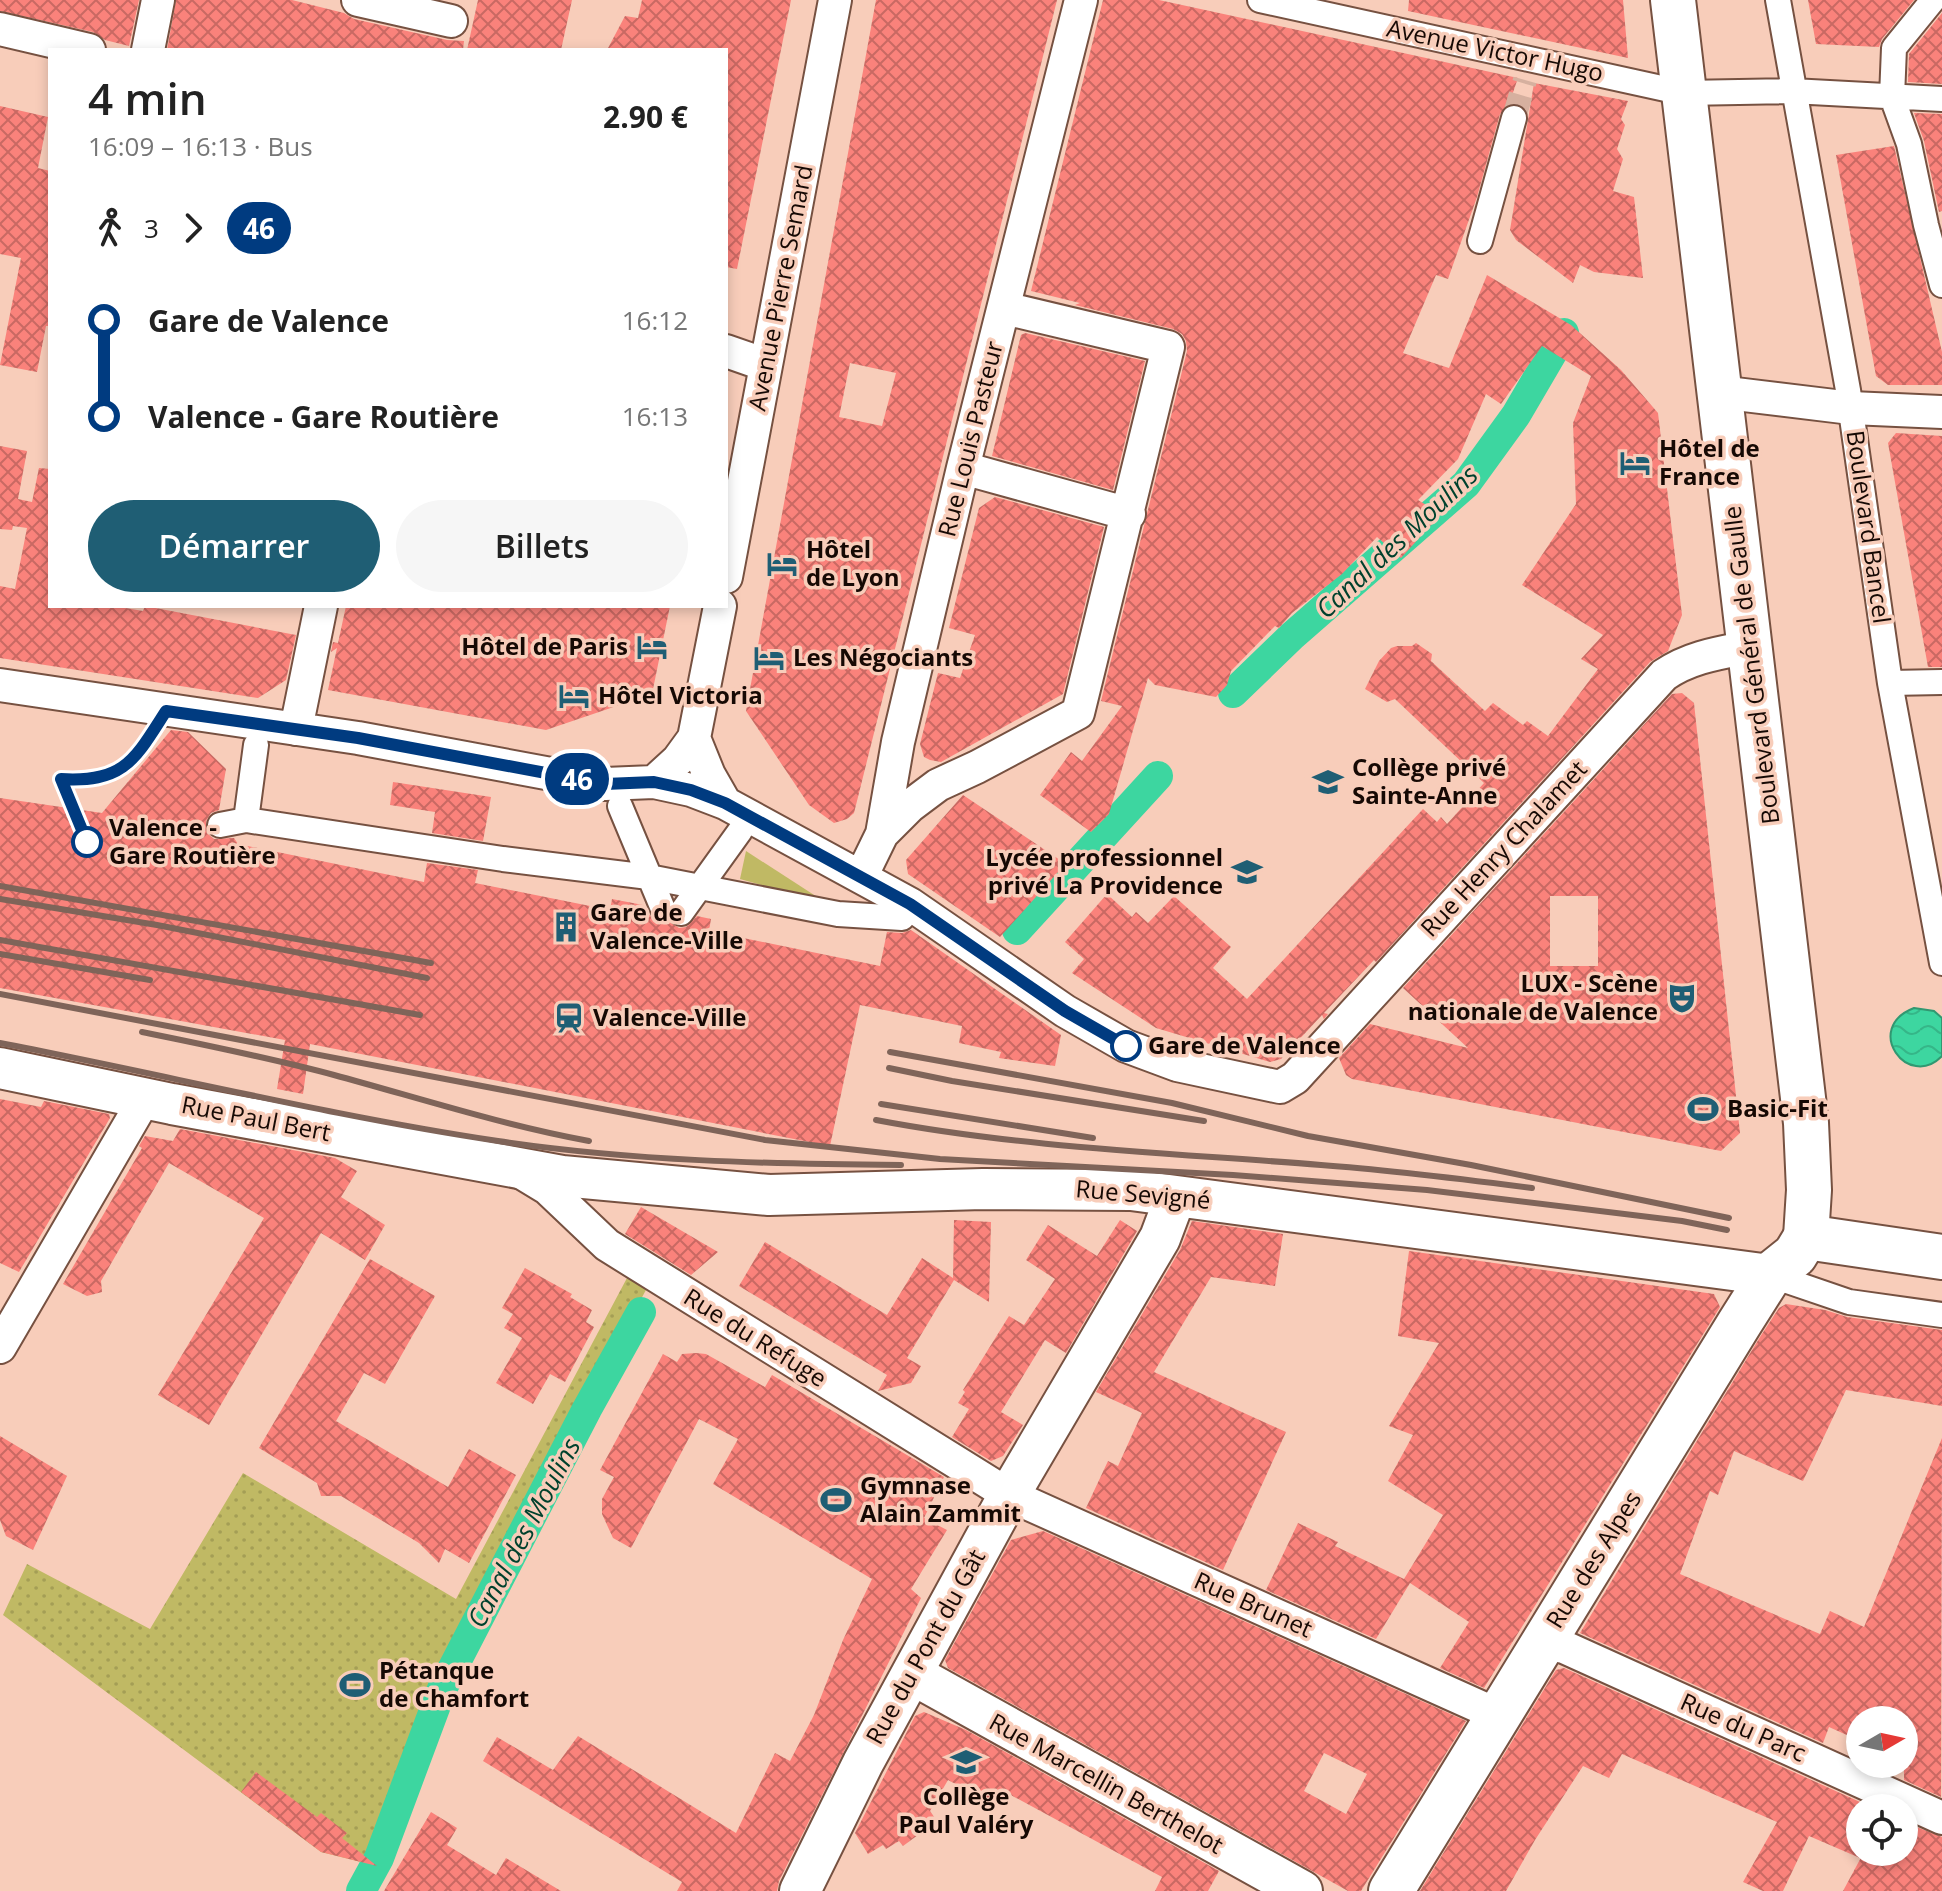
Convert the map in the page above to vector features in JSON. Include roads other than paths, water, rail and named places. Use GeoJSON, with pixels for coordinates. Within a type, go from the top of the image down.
{"type":"FeatureCollection","features":[{"type":"Feature","properties":{"kind":"main road","name":"Boulevard Général de Gaulle"},"geometry":{"type":"LineString","coordinates":[[1673,0],[1806,1123],[1809,1190],[1806,1237]]}},
{"type":"Feature","properties":{"kind":"main road"},"geometry":{"type":"LineString","coordinates":[[1806,1237],[1942,1257]]}},
{"type":"Feature","properties":{"kind":"main road","name":"Rue des Alpes"},"geometry":{"type":"LineString","coordinates":[[1391,1891],[1770,1275],[1795,1255],[1806,1237]]}},
{"type":"Feature","properties":{"kind":"street"},"geometry":{"type":"LineString","coordinates":[[148,48],[158,0]]}},
{"type":"Feature","properties":{"kind":"street"},"geometry":{"type":"LineString","coordinates":[[358,0],[450,24]]}},
{"type":"Feature","properties":{"kind":"street","name":"Avenue Pierre Semard"},"geometry":{"type":"LineString","coordinates":[[728,556],[731,525],[766,365],[835,0]]}},
{"type":"Feature","properties":{"kind":"street","name":"Rue Louis Pasteur"},"geometry":{"type":"LineString","coordinates":[[861,877],[882,834],[898,742],[963,468],[1081,0]]}},
{"type":"Feature","properties":{"kind":"street","name":"Avenue Victor Hugo"},"geometry":{"type":"LineString","coordinates":[[1260,0],[1528,70],[1684,93],[1792,91],[1942,99]]}},
{"type":"Feature","properties":{"kind":"street","name":"Boulevard Bancel"},"geometry":{"type":"LineString","coordinates":[[1778,0],[1851,408],[1890,683],[1931,854],[1942,963]]}},
{"type":"Feature","properties":{"kind":"street"},"geometry":{"type":"LineString","coordinates":[[1933,0],[1894,48],[1892,97],[1909,144],[1942,285]]}},
{"type":"Feature","properties":{"kind":"street"},"geometry":{"type":"LineString","coordinates":[[0,29],[81,48]]}},
{"type":"Feature","properties":{"kind":"street"},"geometry":{"type":"LineString","coordinates":[[1480,241],[1514,118]]}},
{"type":"Feature","properties":{"kind":"street"},"geometry":{"type":"LineString","coordinates":[[882,834],[910,806],[938,785],[1078,713],[1168,347],[1004,308]]}},
{"type":"Feature","properties":{"kind":"street"},"geometry":{"type":"LineString","coordinates":[[728,352],[766,365]]}},
{"type":"Feature","properties":{"kind":"street"},"geometry":{"type":"LineString","coordinates":[[1719,392],[1851,408],[1942,412]]}},
{"type":"Feature","properties":{"kind":"street"},"geometry":{"type":"LineString","coordinates":[[963,468],[1129,514]]}},
{"type":"Feature","properties":{"kind":"street"},"geometry":{"type":"LineString","coordinates":[[296,729],[321,608]]}},
{"type":"Feature","properties":{"kind":"street"},"geometry":{"type":"LineString","coordinates":[[654,782],[678,760],[694,738],[720,608]]}},
{"type":"Feature","properties":{"kind":"street","name":"Rue Henry Chalamet"},"geometry":{"type":"LineString","coordinates":[[861,877],[910,904],[1065,1011],[1126,1046],[1177,1065],[1280,1087],[1295,1078],[1664,675],[1680,664],[1701,657],[1750,647]]}},
{"type":"Feature","properties":{"kind":"street"},"geometry":{"type":"LineString","coordinates":[[1890,683],[1942,682]]}},
{"type":"Feature","properties":{"kind":"street"},"geometry":{"type":"LineString","coordinates":[[0,685],[296,729],[605,784],[654,782],[691,790],[733,817],[861,877]]}},
{"type":"Feature","properties":{"kind":"street"},"geometry":{"type":"LineString","coordinates":[[694,738],[709,775],[733,817]]}},
{"type":"Feature","properties":{"kind":"street"},"geometry":{"type":"LineString","coordinates":[[246,820],[256,745]]}},
{"type":"Feature","properties":{"kind":"street"},"geometry":{"type":"LineString","coordinates":[[620,806],[649,877],[672,911],[701,886],[733,817]]}},
{"type":"Feature","properties":{"kind":"street"},"geometry":{"type":"LineString","coordinates":[[220,825],[246,820],[503,859],[649,877],[838,914],[902,918]]}},
{"type":"Feature","properties":{"kind":"street","name":"Rue Paul Bert"},"geometry":{"type":"LineString","coordinates":[[0,1068],[513,1168]]}},
{"type":"Feature","properties":{"kind":"street"},"geometry":{"type":"LineString","coordinates":[[0,1347],[145,1098]]}},
{"type":"Feature","properties":{"kind":"street","name":"Rue Sevigné"},"geometry":{"type":"LineString","coordinates":[[513,1168],[736,1194],[1086,1188],[1168,1194],[1175,1198],[1198,1198],[1770,1275]]}},
{"type":"Feature","properties":{"kind":"street","name":"Rue du Refuge"},"geometry":{"type":"LineString","coordinates":[[513,1168],[547,1188],[607,1245],[1009,1495]]}},
{"type":"Feature","properties":{"kind":"street","name":"Rue du Pont du Gât"},"geometry":{"type":"LineString","coordinates":[[800,1891],[863,1763],[1009,1495],[1160,1238],[1175,1198]]}},
{"type":"Feature","properties":{"kind":"street"},"geometry":{"type":"LineString","coordinates":[[1770,1275],[1849,1302],[1942,1315]]}},
{"type":"Feature","properties":{"kind":"street","name":"Rue Brunet"},"geometry":{"type":"LineString","coordinates":[[1009,1495],[1498,1715]]}},
{"type":"Feature","properties":{"kind":"street","name":"Rue du Parc"},"geometry":{"type":"LineString","coordinates":[[1542,1643],[1564,1647],[1942,1818]]}},
{"type":"Feature","properties":{"kind":"street","name":"Rue Marcellin Berthelot"},"geometry":{"type":"LineString","coordinates":[[912,1674],[1302,1891]]}},
{"type":"Feature","properties":{"kind":"water"},"geometry":{"type":"Polygon","coordinates":[[[1914,1008],[1934,1011],[1942,1018],[1942,1056],[1929,1065],[1916,1066],[1904,1061],[1891,1041],[1892,1029],[1899,1017],[1914,1008]]]}},
{"type":"Feature","properties":{"kind":"waterway","name":"Canal des Moulins"},"geometry":{"type":"LineString","coordinates":[[1233,693],[1292,636],[1466,484],[1516,415],[1564,333]]}},
{"type":"Feature","properties":{"kind":"waterway","name":"Canal des Moulins"},"geometry":{"type":"LineString","coordinates":[[1017,930],[1158,776]]}},
{"type":"Feature","properties":{"kind":"waterway","name":"Canal des Moulins"},"geometry":{"type":"LineString","coordinates":[[361,1891],[379,1858],[442,1689],[587,1409],[641,1312]]}},
{"type":"Feature","properties":{"kind":"tunnel"},"geometry":{"type":"LineString","coordinates":[[1514,118],[1525,80]]}},
{"type":"Feature","properties":{"kind":"railway"},"geometry":{"type":"LineString","coordinates":[[0,886],[431,963]]}},
{"type":"Feature","properties":{"kind":"railway"},"geometry":{"type":"LineString","coordinates":[[0,899],[157,925],[427,978]]}},
{"type":"Feature","properties":{"kind":"railway"},"geometry":{"type":"LineString","coordinates":[[0,940],[420,1015]]}},
{"type":"Feature","properties":{"kind":"railway"},"geometry":{"type":"LineString","coordinates":[[0,954],[150,980]]}},
{"type":"Feature","properties":{"kind":"railway"},"geometry":{"type":"LineString","coordinates":[[0,994],[765,1140],[940,1159],[1233,1175],[1427,1190],[1682,1221],[1727,1230]]}},
{"type":"Feature","properties":{"kind":"railway"},"geometry":{"type":"LineString","coordinates":[[142,1032],[286,1063],[492,1119],[589,1141]]}},
{"type":"Feature","properties":{"kind":"railway"},"geometry":{"type":"LineString","coordinates":[[0,1043],[435,1131],[548,1148],[699,1160],[901,1165]]}},
{"type":"Feature","properties":{"kind":"railway"},"geometry":{"type":"LineString","coordinates":[[890,1052],[1172,1103],[1308,1136],[1471,1165],[1729,1218]]}},
{"type":"Feature","properties":{"kind":"railway"},"geometry":{"type":"LineString","coordinates":[[889,1068],[1204,1121]]}},
{"type":"Feature","properties":{"kind":"railway"},"geometry":{"type":"LineString","coordinates":[[881,1104],[1093,1138]]}},
{"type":"Feature","properties":{"kind":"railway"},"geometry":{"type":"LineString","coordinates":[[876,1120],[1042,1143],[1374,1169],[1532,1188]]}},
{"type":"Feature","properties":{"kind":"place","name":"Hôtel de France"},"geometry":{"type":"Point","coordinates":[1635,463]}},
{"type":"Feature","properties":{"kind":"place","name":"Hôtel de Lyon"},"geometry":{"type":"Point","coordinates":[782,564]}},
{"type":"Feature","properties":{"kind":"place","name":"Hôtel de Paris"},"geometry":{"type":"Point","coordinates":[652,647]}},
{"type":"Feature","properties":{"kind":"place","name":"Les Négociants"},"geometry":{"type":"Point","coordinates":[769,658]}},
{"type":"Feature","properties":{"kind":"place","name":"Hôtel Victoria"},"geometry":{"type":"Point","coordinates":[574,696]}},
{"type":"Feature","properties":{"kind":"place","name":"Collège privé Sainte-Anne"},"geometry":{"type":"Point","coordinates":[1328,782]}},
{"type":"Feature","properties":{"kind":"place","name":"Valence - Gare Routière"},"geometry":{"type":"Point","coordinates":[87,842]}},
{"type":"Feature","properties":{"kind":"place","name":"Lycée professionnel privé La Providence"},"geometry":{"type":"Point","coordinates":[1247,872]}},
{"type":"Feature","properties":{"kind":"place","name":"Gare de Valence-Ville"},"geometry":{"type":"Point","coordinates":[566,927]}},
{"type":"Feature","properties":{"kind":"place","name":"LUX - Scène nationale de Valence"},"geometry":{"type":"Point","coordinates":[1682,998]}},
{"type":"Feature","properties":{"kind":"place","name":"Valence-Ville"},"geometry":{"type":"Point","coordinates":[569,1018]}},
{"type":"Feature","properties":{"kind":"place","name":"Gare de Valence"},"geometry":{"type":"Point","coordinates":[1126,1046]}},
{"type":"Feature","properties":{"kind":"place","name":"Basic-Fit"},"geometry":{"type":"Point","coordinates":[1703,1109]}},
{"type":"Feature","properties":{"kind":"place","name":"Gymnase Alain Zammit"},"geometry":{"type":"Point","coordinates":[836,1500]}},
{"type":"Feature","properties":{"kind":"place","name":"Pétanque de Chamfort"},"geometry":{"type":"Point","coordinates":[355,1685]}},
{"type":"Feature","properties":{"kind":"place","name":"Collège Paul Valéry"},"geometry":{"type":"Point","coordinates":[966,1762]}}]}
